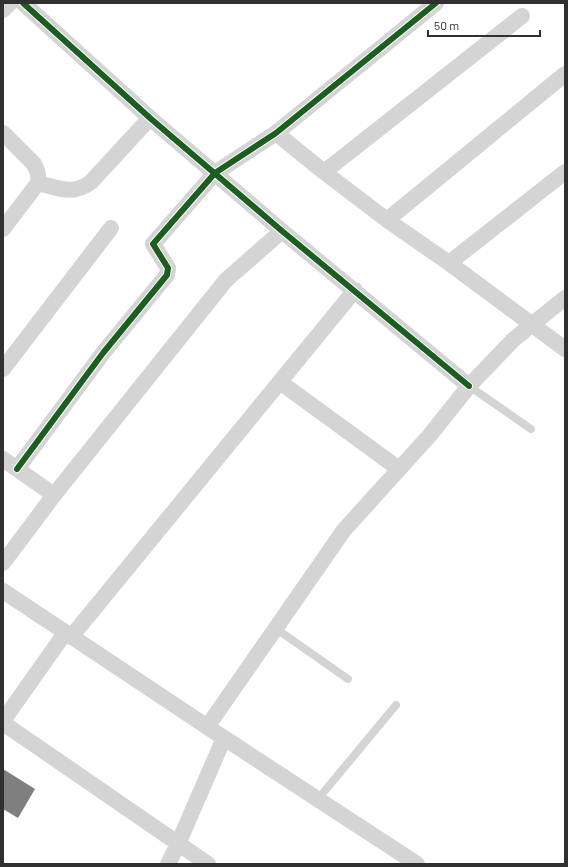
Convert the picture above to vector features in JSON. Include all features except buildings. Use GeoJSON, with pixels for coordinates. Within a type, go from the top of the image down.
{"type":"FeatureCollection","features":[{"type":"Feature","properties":{"kind":"street"},"geometry":{"type":"LineString","coordinates":[[3,10],[10,3]]}},
{"type":"Feature","properties":{"kind":"street"},"geometry":{"type":"LineString","coordinates":[[24,3],[150,118],[282,231],[469,386]]}},
{"type":"Feature","properties":{"kind":"street"},"geometry":{"type":"LineString","coordinates":[[17,469],[103,353],[167,274],[168,268],[153,244],[215,173],[276,133],[436,3]]}},
{"type":"Feature","properties":{"kind":"street"},"geometry":{"type":"LineString","coordinates":[[324,172],[522,16]]}},
{"type":"Feature","properties":{"kind":"street"},"geometry":{"type":"LineString","coordinates":[[387,220],[565,74]]}},
{"type":"Feature","properties":{"kind":"street"},"geometry":{"type":"LineString","coordinates":[[38,183],[68,190],[77,190],[84,187],[91,182],[150,118]]}},
{"type":"Feature","properties":{"kind":"street"},"geometry":{"type":"LineString","coordinates":[[3,133],[34,164],[38,170],[39,176],[38,183],[3,229]]}},
{"type":"Feature","properties":{"kind":"street"},"geometry":{"type":"LineString","coordinates":[[276,133],[387,220],[449,263],[565,349]]}},
{"type":"Feature","properties":{"kind":"street"},"geometry":{"type":"LineString","coordinates":[[449,263],[565,172]]}},
{"type":"Feature","properties":{"kind":"street"},"geometry":{"type":"LineString","coordinates":[[3,369],[111,228]]}},
{"type":"Feature","properties":{"kind":"street"},"geometry":{"type":"LineString","coordinates":[[3,563],[54,495],[226,280],[282,231]]}},
{"type":"Feature","properties":{"kind":"street"},"geometry":{"type":"LineString","coordinates":[[208,864],[3,722],[68,635],[355,290]]}},
{"type":"Feature","properties":{"kind":"street"},"geometry":{"type":"LineString","coordinates":[[207,727],[344,530],[430,436],[469,386],[513,340],[565,298]]}},
{"type":"Feature","properties":{"kind":"street"},"geometry":{"type":"LineString","coordinates":[[280,382],[399,469]]}},
{"type":"Feature","properties":{"kind":"street"},"geometry":{"type":"LineString","coordinates":[[3,459],[54,495]]}},
{"type":"Feature","properties":{"kind":"street"},"geometry":{"type":"LineString","coordinates":[[3,591],[207,727],[417,864]]}},
{"type":"Feature","properties":{"kind":"street"},"geometry":{"type":"LineString","coordinates":[[168,864],[224,738]]}},
{"type":"Feature","properties":{"kind":"lane"},"geometry":{"type":"LineString","coordinates":[[469,386],[530,429]]}},
{"type":"Feature","properties":{"kind":"lane"},"geometry":{"type":"LineString","coordinates":[[275,628],[348,679]]}},
{"type":"Feature","properties":{"kind":"lane"},"geometry":{"type":"LineString","coordinates":[[318,799],[396,705]]}},
{"type":"Feature","properties":{"kind":"cycle path"},"geometry":{"type":"LineString","coordinates":[[23,3],[150,118],[282,231],[469,386]]}},
{"type":"Feature","properties":{"kind":"cycle path"},"geometry":{"type":"LineString","coordinates":[[17,469],[103,353],[167,275],[168,268],[153,244],[215,173],[276,133],[436,3]]}}]}
